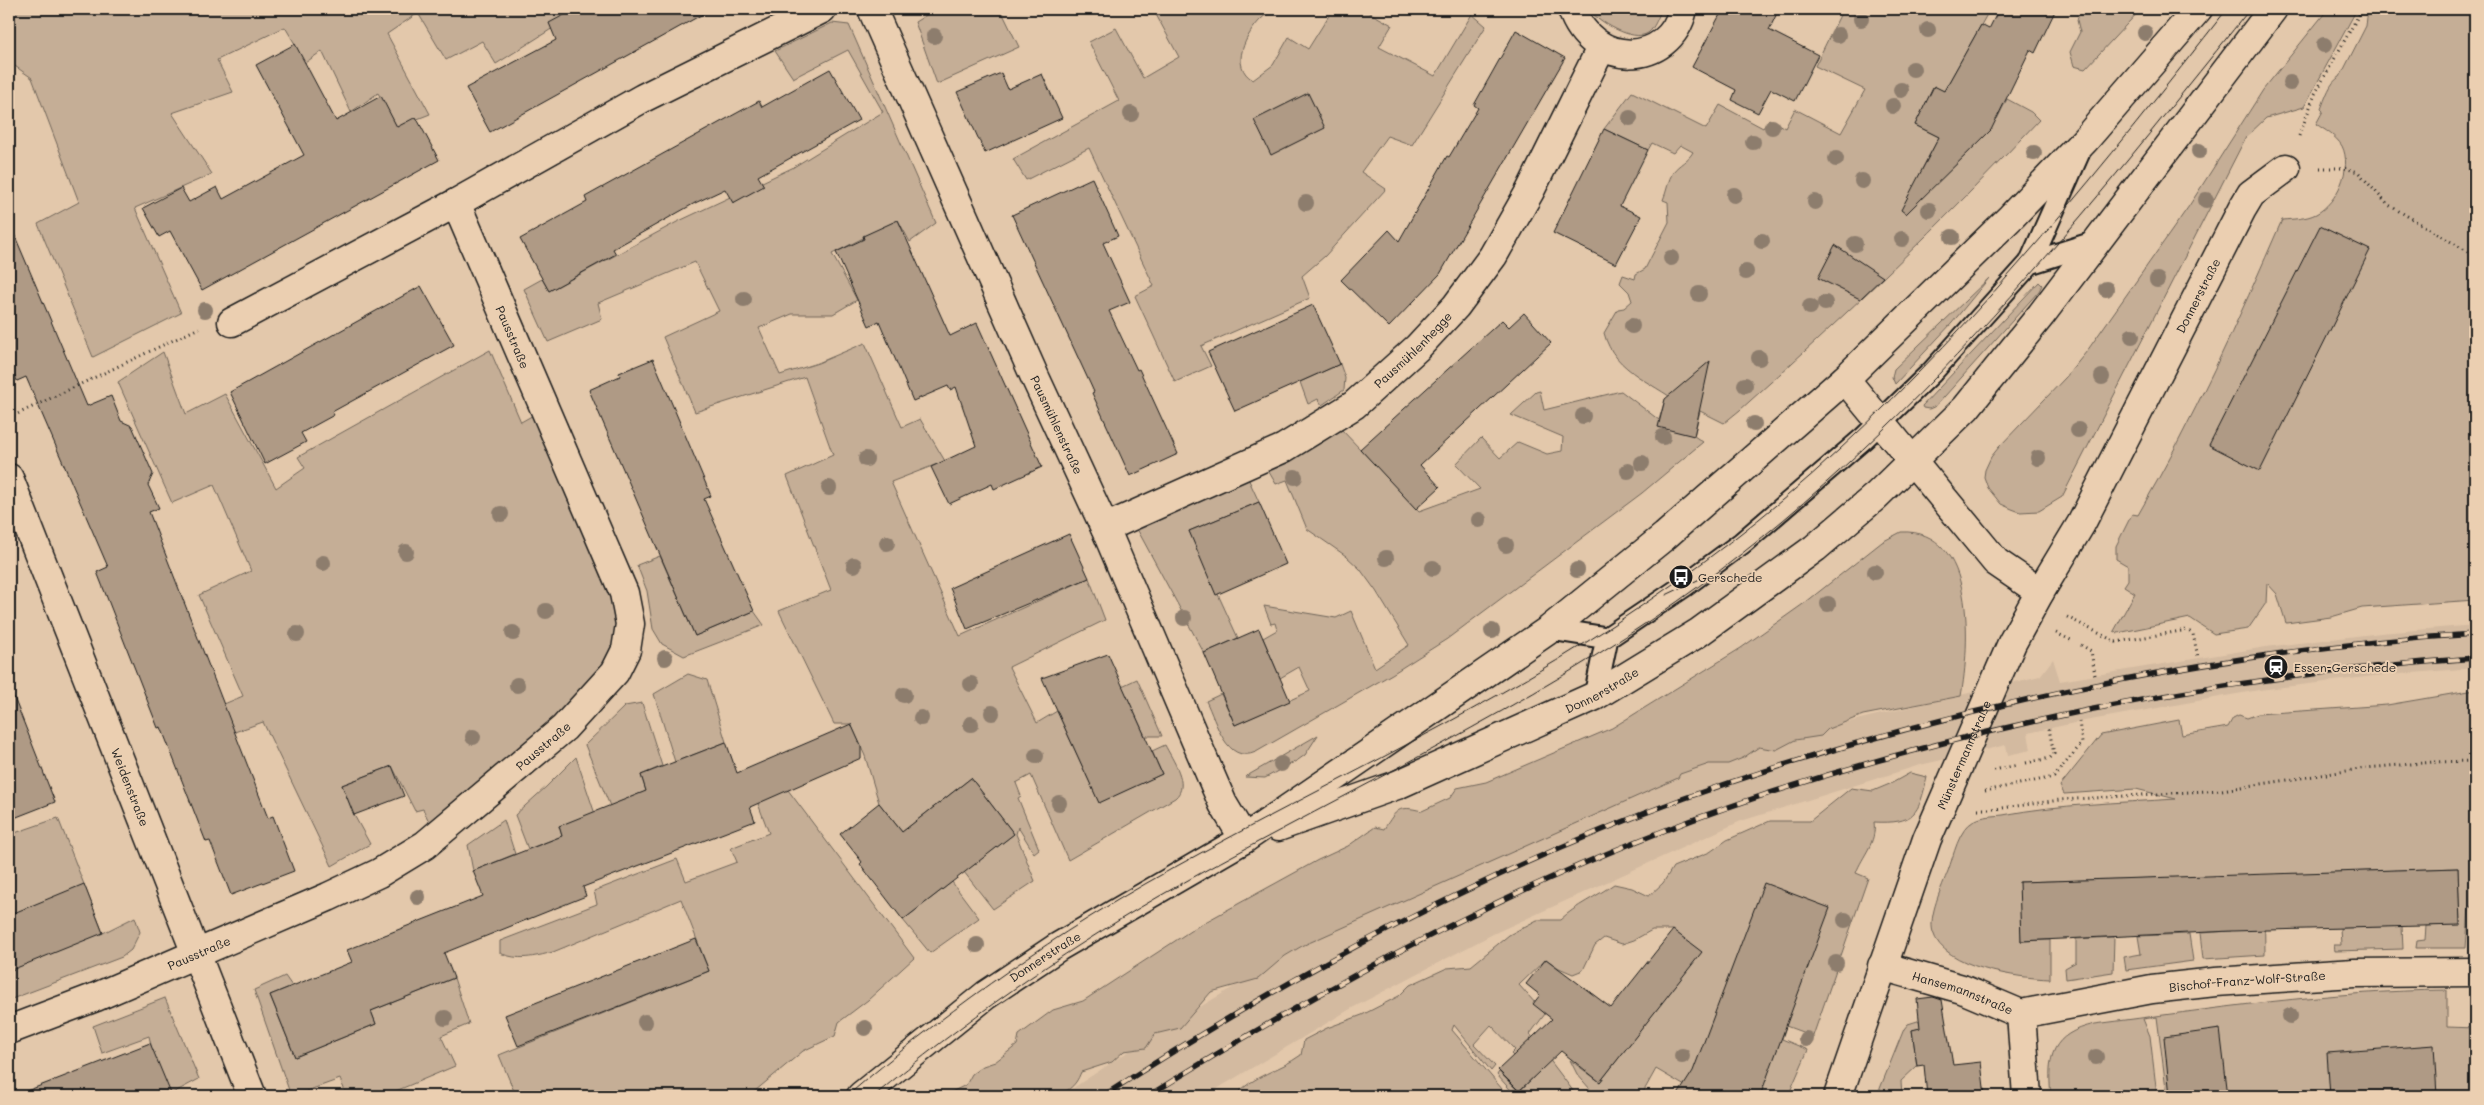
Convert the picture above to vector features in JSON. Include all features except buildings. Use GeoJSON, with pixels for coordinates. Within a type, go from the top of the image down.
{"type":"FeatureCollection","features":[{"type":"Feature","properties":{"kind":"street"},"geometry":{"type":"LineString","coordinates":[[232,322],[456,204],[643,98],[822,9]]}},
{"type":"Feature","properties":{"kind":"street","name":"Pausmühlenstraße"},"geometry":{"type":"LineString","coordinates":[[872,9],[1030,367],[1105,528],[1206,767],[1223,804],[1244,839]]}},
{"type":"Feature","properties":{"kind":"street"},"geometry":{"type":"LineString","coordinates":[[1572,9],[1582,31],[1602,48],[1622,54],[1638,53],[1654,48],[1665,40],[1676,26],[1683,9]]}},
{"type":"Feature","properties":{"kind":"street","name":"Donnerstraße"},"geometry":{"type":"LineString","coordinates":[[861,1096],[986,995],[1058,947],[1244,839],[1550,629],[1715,494],[1846,378],[2004,224],[2085,140],[2198,9]]}},
{"type":"Feature","properties":{"kind":"street","name":"Donnerstraße"},"geometry":{"type":"LineString","coordinates":[[1244,839],[1397,786],[1595,696],[1698,634],[1779,577],[1876,496],[1971,401],[2042,315],[2273,9]]}},
{"type":"Feature","properties":{"kind":"street","name":"Pausmühlenhegge"},"geometry":{"type":"LineString","coordinates":[[1105,528],[1284,448],[1354,406],[1417,348],[1456,306],[1493,256],[1535,182],[1602,48]]}},
{"type":"Feature","properties":{"kind":"street","name":"Donnerstraße"},"geometry":{"type":"LineString","coordinates":[[2040,592],[2090,507],[2242,209],[2251,194],[2286,168]]}},
{"type":"Feature","properties":{"kind":"street","name":"Pausstraße"},"geometry":{"type":"LineString","coordinates":[[9,1030],[96,997],[196,952],[328,897],[379,873],[425,845],[469,810],[564,728],[616,672],[626,650],[630,624],[624,593],[456,204]]}},
{"type":"Feature","properties":{"kind":"street"},"geometry":{"type":"LineString","coordinates":[[1846,378],[1996,562],[2040,592]]}},
{"type":"Feature","properties":{"kind":"street","name":"Weidenstraße"},"geometry":{"type":"LineString","coordinates":[[9,478],[252,1096]]}},
{"type":"Feature","properties":{"kind":"street","name":"Münstermannstraße"},"geometry":{"type":"LineString","coordinates":[[1838,1096],[1882,966],[1943,801],[2012,644],[2040,592]]}},
{"type":"Feature","properties":{"kind":"street","name":"Hansemannstraße"},"geometry":{"type":"LineString","coordinates":[[1882,966],[1962,989],[2021,1014],[2027,1096]]}},
{"type":"Feature","properties":{"kind":"street","name":"Bischof-Franz-Wolf-Straße"},"geometry":{"type":"LineString","coordinates":[[2021,1014],[2152,989],[2215,982],[2354,972],[2475,972]]}},
{"type":"Feature","properties":{"kind":"lane"},"geometry":{"type":"LineString","coordinates":[[1550,629],[1607,638],[1684,586],[1742,543],[1882,421],[1938,366],[2030,263],[2085,140]]}},
{"type":"Feature","properties":{"kind":"lane"},"geometry":{"type":"LineString","coordinates":[[2030,263],[2096,242]]}},
{"type":"Feature","properties":{"kind":"lane"},"geometry":{"type":"LineString","coordinates":[[1595,696],[1607,638]]}},
{"type":"Feature","properties":{"kind":"path"},"geometry":{"type":"LineString","coordinates":[[2362,9],[2315,94],[2286,168],[2344,168],[2358,172],[2387,204],[2475,256]]}},
{"type":"Feature","properties":{"kind":"path"},"geometry":{"type":"LineString","coordinates":[[9,418],[82,381],[219,319],[232,322]]}},
{"type":"Feature","properties":{"kind":"path"},"geometry":{"type":"LineString","coordinates":[[2063,624],[2068,616],[2116,642],[2187,630],[2193,634],[2198,657]]}},
{"type":"Feature","properties":{"kind":"path"},"geometry":{"type":"LineString","coordinates":[[2081,645],[2090,651],[2096,675]]}},
{"type":"Feature","properties":{"kind":"path"},"geometry":{"type":"LineString","coordinates":[[1996,789],[2054,777],[2082,743],[2079,722]]}},
{"type":"Feature","properties":{"kind":"path"},"geometry":{"type":"LineString","coordinates":[[2026,763],[2050,758],[2054,754],[2049,729]]}},
{"type":"Feature","properties":{"kind":"path"},"geometry":{"type":"LineString","coordinates":[[1995,809],[2060,800],[2222,790],[2366,768],[2434,762],[2475,761]]}},
{"type":"Feature","properties":{"kind":"shaded area"},"geometry":{"type":"Polygon","coordinates":[[[9,9],[583,9],[496,64],[482,41],[446,60],[418,13],[387,34],[430,114],[397,127],[378,93],[351,112],[322,51],[302,65],[295,44],[285,27],[217,60],[233,92],[172,113],[212,174],[135,208],[181,313],[93,357],[38,224],[79,202],[32,78],[9,62],[9,9]]]}},
{"type":"Feature","properties":{"kind":"shaded area"},"geometry":{"type":"Polygon","coordinates":[[[936,9],[1009,9],[1002,12],[1019,47],[937,84],[915,22],[936,9]]]}},
{"type":"Feature","properties":{"kind":"shaded area"},"geometry":{"type":"Polygon","coordinates":[[[1153,9],[1193,9],[1195,11],[1197,9],[1278,9],[1265,16],[1255,25],[1242,50],[1242,67],[1253,80],[1273,65],[1289,37],[1308,49],[1333,9],[1363,9],[1392,25],[1379,47],[1435,76],[1472,14],[1486,26],[1412,145],[1387,136],[1361,172],[1386,189],[1325,256],[1302,276],[1310,298],[1201,346],[1211,366],[1175,382],[1135,296],[1154,286],[1089,148],[1026,180],[1013,159],[1119,101],[1089,42],[1116,28],[1143,78],[1179,57],[1153,9]]]}},
{"type":"Feature","properties":{"kind":"shaded area"},"geometry":{"type":"Polygon","coordinates":[[[1588,9],[1662,9],[1653,28],[1648,33],[1634,35],[1607,25],[1588,9]]]}},
{"type":"Feature","properties":{"kind":"shaded area"},"geometry":{"type":"Polygon","coordinates":[[[1839,9],[1990,9],[1944,91],[1934,87],[1915,125],[1939,137],[1922,169],[1941,179],[1969,152],[1989,115],[1997,119],[2007,99],[2031,112],[2039,120],[1892,269],[1740,410],[1724,423],[1700,411],[1694,436],[1703,442],[1642,493],[1447,639],[1392,674],[1256,752],[1246,754],[1237,752],[1230,747],[1218,729],[1206,701],[1221,694],[1235,725],[1310,691],[1299,667],[1280,678],[1263,638],[1277,630],[1275,623],[1271,624],[1264,606],[1336,618],[1351,611],[1375,668],[1409,645],[1376,591],[1360,569],[1346,556],[1307,529],[1287,480],[1276,484],[1266,467],[1247,476],[1259,502],[1189,531],[1238,638],[1204,653],[1136,527],[1341,429],[1419,511],[1480,489],[1456,464],[1481,438],[1500,458],[1518,442],[1547,454],[1562,451],[1563,437],[1511,415],[1536,392],[1540,391],[1544,410],[1621,391],[1659,420],[1664,403],[1685,408],[1627,368],[1609,347],[1604,333],[1618,309],[1624,308],[1632,301],[1629,292],[1620,283],[1623,275],[1635,279],[1636,274],[1645,269],[1669,222],[1668,202],[1663,200],[1670,178],[1675,169],[1689,158],[1693,152],[1680,145],[1673,153],[1652,143],[1648,150],[1604,129],[1632,92],[1706,129],[1720,105],[1763,128],[1769,119],[1785,128],[1795,109],[1841,133],[1865,90],[1815,66],[1842,11],[1839,9]]]}},
{"type":"Feature","properties":{"kind":"shaded area"},"geometry":{"type":"Polygon","coordinates":[[[2081,9],[2141,9],[2085,69],[2074,66],[2070,52],[2080,32],[2077,20],[2081,9]]]}},
{"type":"Feature","properties":{"kind":"shaded area"},"geometry":{"type":"Polygon","coordinates":[[[2328,9],[2357,9],[2304,107],[2266,118],[2246,137],[2062,497],[2039,511],[2020,512],[2001,504],[1988,488],[1984,477],[1991,457],[2066,377],[2087,351],[2189,206],[2263,90],[2328,9]]]}},
{"type":"Feature","properties":{"kind":"shaded area"},"geometry":{"type":"Polygon","coordinates":[[[2368,9],[2475,9],[2475,600],[2362,608],[2331,617],[2286,623],[2277,594],[2267,583],[2266,603],[2248,629],[2214,634],[2190,618],[2118,633],[2114,631],[2135,593],[2124,586],[2128,580],[2128,566],[2116,559],[2116,546],[2132,514],[2138,515],[2178,443],[2232,333],[2282,220],[2304,218],[2316,214],[2330,202],[2341,184],[2346,164],[2342,146],[2334,136],[2316,124],[2323,111],[2321,109],[2328,91],[2333,82],[2340,77],[2366,26],[2368,9]]]}},
{"type":"Feature","properties":{"kind":"shaded area"},"geometry":{"type":"Polygon","coordinates":[[[832,23],[849,25],[936,223],[910,242],[898,220],[832,254],[857,300],[833,314],[792,314],[759,328],[780,375],[818,363],[865,343],[902,427],[920,419],[945,461],[891,482],[960,636],[1089,578],[1105,620],[1009,667],[1037,723],[1057,711],[1099,802],[1162,774],[1152,751],[1165,745],[1181,779],[1179,793],[1175,798],[1068,860],[1031,775],[1016,783],[1021,796],[1018,798],[1039,849],[1034,853],[1018,827],[1016,834],[1035,881],[993,909],[964,872],[1014,834],[971,778],[902,832],[879,803],[865,756],[851,724],[834,724],[779,611],[831,590],[787,476],[833,455],[805,377],[695,412],[663,337],[719,311],[695,262],[598,303],[602,319],[548,342],[524,289],[542,279],[549,291],[677,222],[792,168],[883,112],[848,50],[793,78],[775,51],[832,23]]]}},
{"type":"Feature","properties":{"kind":"shaded area"},"geometry":{"type":"Polygon","coordinates":[[[1989,278],[1952,323],[1895,384],[1892,377],[1894,369],[1989,278]]]}},
{"type":"Feature","properties":{"kind":"shaded area"},"geometry":{"type":"Polygon","coordinates":[[[2039,282],[2042,285],[2039,291],[1936,406],[1929,409],[1923,408],[1922,406],[2039,282]]]}},
{"type":"Feature","properties":{"kind":"shaded area"},"geometry":{"type":"Polygon","coordinates":[[[490,350],[521,422],[544,409],[632,655],[435,834],[423,809],[415,811],[392,766],[342,785],[354,815],[370,844],[332,866],[263,722],[226,735],[217,707],[243,696],[199,595],[251,571],[214,485],[172,503],[118,382],[163,352],[186,414],[225,394],[276,488],[305,468],[298,457],[490,350]]]}},
{"type":"Feature","properties":{"kind":"shaded area"},"geometry":{"type":"Polygon","coordinates":[[[1340,364],[1345,378],[1344,390],[1322,405],[1318,399],[1308,404],[1300,382],[1340,364]]]}},
{"type":"Feature","properties":{"kind":"shaded area"},"geometry":{"type":"Polygon","coordinates":[[[1901,532],[1926,536],[1944,549],[1956,569],[1963,594],[1966,621],[1966,649],[1961,696],[1863,715],[1828,729],[1821,736],[1795,740],[1776,750],[1759,747],[1743,758],[1728,764],[1709,764],[1680,774],[1678,778],[1302,946],[1285,956],[1258,979],[1211,992],[1180,1028],[1155,1034],[1146,1048],[1124,1051],[1112,1062],[1081,1072],[1073,1086],[1061,1093],[1050,1096],[943,1096],[966,1085],[972,1074],[983,1066],[995,1062],[1017,1045],[1019,1035],[1053,1010],[1083,1001],[1198,926],[1318,860],[1348,846],[1375,827],[1384,829],[1399,810],[1408,808],[1422,811],[1450,798],[1457,788],[1486,782],[1612,728],[1741,648],[1806,602],[1882,542],[1901,532]]]}},
{"type":"Feature","properties":{"kind":"shaded area"},"geometry":{"type":"Polygon","coordinates":[[[660,556],[695,636],[754,611],[764,625],[684,656],[662,644],[653,629],[647,591],[637,565],[660,556]]]}},
{"type":"Feature","properties":{"kind":"shaded area"},"geometry":{"type":"Polygon","coordinates":[[[2475,625],[2475,668],[2374,676],[2259,690],[2079,722],[2028,733],[2031,750],[2008,755],[2006,745],[1920,765],[1741,821],[1495,933],[1352,1008],[1205,1096],[1061,1096],[1155,1034],[1325,932],[1658,781],[1802,733],[2040,676],[2053,659],[2060,681],[2266,647],[2381,633],[2475,625]]]}},
{"type":"Feature","properties":{"kind":"shaded area"},"geometry":{"type":"Polygon","coordinates":[[[688,674],[707,680],[726,742],[675,762],[654,694],[688,674]]]}},
{"type":"Feature","properties":{"kind":"shaded area"},"geometry":{"type":"Polygon","coordinates":[[[1137,679],[1162,736],[1145,736],[1122,686],[1137,679]]]}},
{"type":"Feature","properties":{"kind":"shaded area"},"geometry":{"type":"Polygon","coordinates":[[[2475,690],[2475,907],[2469,907],[2466,948],[2416,948],[2417,941],[2425,940],[2426,926],[2460,924],[2458,868],[2264,875],[2265,955],[2203,959],[2200,933],[2231,931],[2228,876],[2020,882],[2021,941],[2050,940],[2050,979],[2002,973],[1966,962],[1951,954],[1940,944],[1933,932],[1932,918],[1934,910],[1957,843],[1964,830],[1977,819],[2046,808],[2176,799],[2136,789],[2064,794],[2060,786],[2101,735],[2179,720],[2182,735],[2228,727],[2233,718],[2239,715],[2247,718],[2258,714],[2387,705],[2475,690]]]}},
{"type":"Feature","properties":{"kind":"shaded area"},"geometry":{"type":"Polygon","coordinates":[[[642,703],[662,766],[641,775],[646,791],[610,806],[585,745],[625,706],[642,703]]]}},
{"type":"Feature","properties":{"kind":"shaded area"},"geometry":{"type":"Polygon","coordinates":[[[1318,735],[1305,755],[1298,760],[1265,778],[1245,777],[1318,735]]]}},
{"type":"Feature","properties":{"kind":"shaded area"},"geometry":{"type":"Polygon","coordinates":[[[576,757],[595,814],[559,826],[562,836],[528,849],[515,815],[576,757]]]}},
{"type":"Feature","properties":{"kind":"shaded area"},"geometry":{"type":"Polygon","coordinates":[[[1910,773],[1927,777],[1921,800],[1913,814],[1906,819],[1874,822],[1871,843],[1856,873],[1868,878],[1813,1036],[1786,1026],[1782,1039],[1808,1050],[1788,1096],[1702,1096],[1656,1069],[1641,1096],[1596,1096],[1577,1074],[1570,1060],[1600,1082],[1701,952],[1673,930],[1652,930],[1622,944],[1604,938],[1595,945],[1583,970],[1573,974],[1559,968],[1546,959],[1519,985],[1545,1014],[1530,1034],[1577,1096],[1516,1096],[1497,1075],[1499,1072],[1519,1092],[1534,1077],[1511,1054],[1515,1050],[1491,1025],[1474,1044],[1495,1066],[1491,1071],[1454,1025],[1452,1030],[1508,1096],[1235,1096],[1258,1078],[1301,1055],[1304,1040],[1327,1028],[1362,1015],[1399,996],[1410,985],[1447,968],[1471,966],[1509,935],[1537,920],[1560,920],[1614,884],[1632,888],[1649,896],[1663,883],[1673,867],[1710,852],[1727,840],[1770,821],[1810,821],[1851,788],[1873,791],[1910,773]]]}},
{"type":"Feature","properties":{"kind":"shaded area"},"geometry":{"type":"Polygon","coordinates":[[[785,786],[914,958],[868,1000],[839,1022],[835,1036],[803,1051],[749,1096],[516,1096],[499,1055],[709,971],[681,899],[553,952],[520,958],[513,957],[500,953],[500,941],[597,904],[594,891],[677,859],[686,881],[737,862],[731,848],[769,833],[754,793],[785,786]]]}},
{"type":"Feature","properties":{"kind":"shaded area"},"geometry":{"type":"Polygon","coordinates":[[[58,818],[103,933],[135,917],[140,932],[131,950],[122,957],[9,1000],[9,835],[58,818]]]}},
{"type":"Feature","properties":{"kind":"shaded area"},"geometry":{"type":"Polygon","coordinates":[[[504,820],[515,854],[473,871],[468,845],[504,820]]]}},
{"type":"Feature","properties":{"kind":"shaded area"},"geometry":{"type":"Polygon","coordinates":[[[952,882],[979,918],[930,953],[903,920],[952,882]]]}},
{"type":"Feature","properties":{"kind":"shaded area"},"geometry":{"type":"Polygon","coordinates":[[[2402,926],[2403,949],[2335,951],[2334,945],[2341,945],[2340,928],[2402,926]]]}},
{"type":"Feature","properties":{"kind":"shaded area"},"geometry":{"type":"Polygon","coordinates":[[[2189,934],[2193,961],[2126,970],[2124,957],[2141,954],[2138,936],[2189,934]]]}},
{"type":"Feature","properties":{"kind":"shaded area"},"geometry":{"type":"Polygon","coordinates":[[[2114,937],[2113,972],[2066,979],[2065,968],[2076,962],[2076,939],[2114,937]]]}},
{"type":"Feature","properties":{"kind":"shaded area"},"geometry":{"type":"Polygon","coordinates":[[[285,976],[292,986],[270,995],[295,1057],[376,1024],[371,1011],[454,978],[469,1024],[441,1036],[455,1066],[384,1096],[347,1096],[340,1079],[301,1093],[302,1096],[291,1096],[254,990],[285,976]]]}},
{"type":"Feature","properties":{"kind":"shaded area"},"geometry":{"type":"Polygon","coordinates":[[[2447,990],[2447,1027],[2475,1028],[2475,1096],[2167,1096],[2157,1017],[2143,1019],[2150,1036],[2157,1096],[2051,1096],[2050,1069],[2055,1049],[2069,1034],[2080,1028],[2095,1024],[2314,997],[2447,990]]]}},
{"type":"Feature","properties":{"kind":"shaded area"},"geometry":{"type":"Polygon","coordinates":[[[165,998],[199,1079],[171,1094],[172,1096],[162,1096],[149,1036],[102,1053],[93,1026],[165,998]]]}},
{"type":"Feature","properties":{"kind":"shaded area"},"geometry":{"type":"Polygon","coordinates":[[[1924,1019],[1929,1027],[1912,1030],[1917,1066],[1901,1081],[1902,1096],[1877,1096],[1904,1029],[1908,1024],[1924,1019]]]}},
{"type":"Feature","properties":{"kind":"tram line"},"geometry":{"type":"LineString","coordinates":[[847,1096],[954,1010],[1028,957],[1106,907],[1203,852],[1440,727],[1556,661],[1672,585],[1758,520],[1839,450],[1892,399],[1993,293],[2136,124],[2227,9]]}},
{"type":"Feature","properties":{"kind":"tram line"},"geometry":{"type":"LineString","coordinates":[[874,1096],[977,1016],[1084,942],[1220,862],[1409,762],[1534,693],[1655,617],[1742,554],[1823,485],[1901,412],[1975,336],[2115,175],[2250,9]]}},
{"type":"Feature","properties":{"kind":"tram line"},"geometry":{"type":"LineString","coordinates":[[1666,595],[1702,578]]}},
{"type":"Feature","properties":{"kind":"railway"},"geometry":{"type":"LineString","coordinates":[[1103,1096],[1242,1010],[1386,930],[1534,859],[1609,827],[1739,779],[1903,730],[2069,690],[2212,664],[2300,651],[2387,641],[2475,634]]}},
{"type":"Feature","properties":{"kind":"railway"},"geometry":{"type":"LineString","coordinates":[[1148,1096],[1293,1010],[1441,930],[1517,893],[1594,859],[1673,827],[1752,799],[1840,771],[1929,747],[2109,706],[2200,690],[2292,677],[2383,666],[2475,658]]}},
{"type":"Feature","properties":{"kind":"place","name":"Gerschede"},"geometry":{"type":"Point","coordinates":[1681,577]}},
{"type":"Feature","properties":{"kind":"place","name":"Essen-Gerschede"},"geometry":{"type":"Point","coordinates":[2276,667]}}]}
